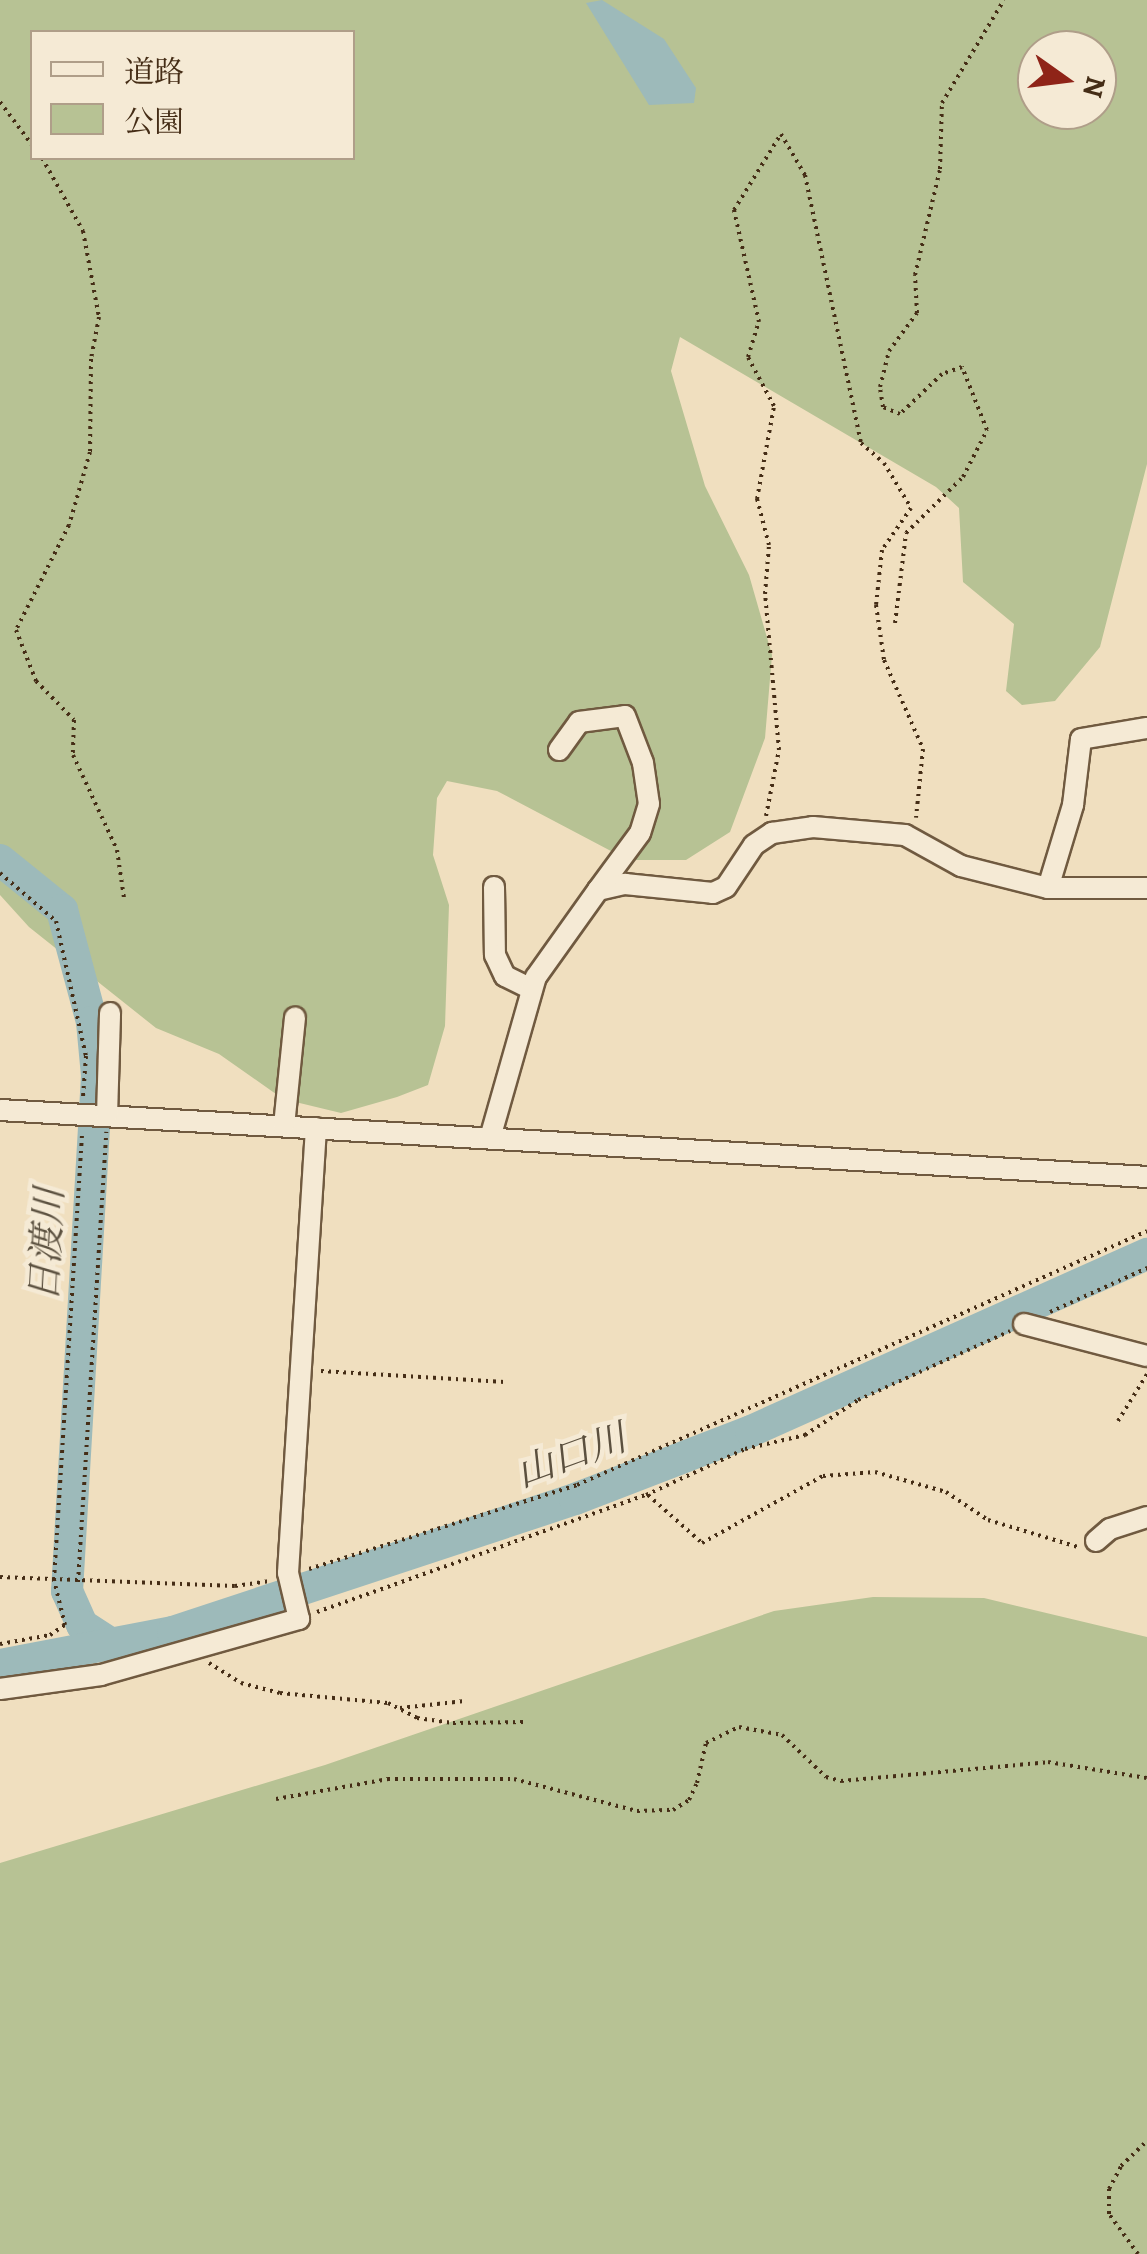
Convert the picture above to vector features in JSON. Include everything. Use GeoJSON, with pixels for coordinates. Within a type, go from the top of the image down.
{"type":"FeatureCollection","features":[{"type":"Feature","properties":{"kind":"street"},"geometry":{"type":"LineString","coordinates":[[490,1138],[532,988],[640,833],[649,804],[643,763],[625,716],[578,722],[560,750]]}},
{"type":"Feature","properties":{"kind":"street"},"geometry":{"type":"LineString","coordinates":[[1048,888],[1073,805],[1081,740],[1147,728]]}},
{"type":"Feature","properties":{"kind":"street"},"geometry":{"type":"LineString","coordinates":[[598,890],[625,884],[714,892],[726,887],[761,840],[813,827],[913,839],[961,866],[1048,888],[1147,888]]}},
{"type":"Feature","properties":{"kind":"street"},"geometry":{"type":"LineString","coordinates":[[494,887],[495,955],[505,976],[532,988]]}},
{"type":"Feature","properties":{"kind":"street"},"geometry":{"type":"LineString","coordinates":[[94,1115],[110,1013]]}},
{"type":"Feature","properties":{"kind":"street"},"geometry":{"type":"LineString","coordinates":[[284,1126],[295,1018]]}},
{"type":"Feature","properties":{"kind":"street"},"geometry":{"type":"LineString","coordinates":[[0,1110],[1147,1178]]}},
{"type":"Feature","properties":{"kind":"street"},"geometry":{"type":"LineString","coordinates":[[0,1689],[101,1674],[194,1650],[298,1616],[288,1579],[316,1128]]}},
{"type":"Feature","properties":{"kind":"street"},"geometry":{"type":"LineString","coordinates":[[1024,1324],[1147,1356]]}},
{"type":"Feature","properties":{"kind":"street"},"geometry":{"type":"LineString","coordinates":[[1096,1541],[1110,1528],[1147,1517]]}},
{"type":"Feature","properties":{"kind":"path"},"geometry":{"type":"LineString","coordinates":[[895,623],[906,533],[963,477],[987,430],[962,367],[942,374],[900,414],[884,407],[880,388],[889,351],[917,313],[915,275],[940,169],[940,110],[1004,0]]}},
{"type":"Feature","properties":{"kind":"path"},"geometry":{"type":"LineString","coordinates":[[0,102],[30,142]]}},
{"type":"Feature","properties":{"kind":"path"},"geometry":{"type":"LineString","coordinates":[[761,840],[779,750],[765,594],[769,546],[758,498],[774,406],[748,357],[759,322],[734,210],[781,134],[805,175],[860,443],[884,463],[911,508],[882,550],[876,604],[884,660],[924,749],[913,839]]}},
{"type":"Feature","properties":{"kind":"path"},"geometry":{"type":"LineString","coordinates":[[43,160],[83,230],[99,317],[91,360],[90,452],[69,524],[16,630],[36,681],[74,720],[73,755],[117,850],[124,898]]}},
{"type":"Feature","properties":{"kind":"path"},"geometry":{"type":"LineString","coordinates":[[0,872],[56,920],[86,1056],[94,1115],[75,1582]]}},
{"type":"Feature","properties":{"kind":"path"},"geometry":{"type":"LineString","coordinates":[[0,1644],[50,1635],[65,1625],[56,1580],[94,1115]]}},
{"type":"Feature","properties":{"kind":"path"},"geometry":{"type":"LineString","coordinates":[[0,1577],[235,1586],[288,1579],[577,1485],[1147,1230]]}},
{"type":"Feature","properties":{"kind":"path"},"geometry":{"type":"LineString","coordinates":[[298,1616],[648,1494],[745,1450],[805,1435],[858,1400],[1147,1268]]}},
{"type":"Feature","properties":{"kind":"path"},"geometry":{"type":"LineString","coordinates":[[301,1370],[505,1382]]}},
{"type":"Feature","properties":{"kind":"path"},"geometry":{"type":"LineString","coordinates":[[1118,1421],[1147,1374]]}},
{"type":"Feature","properties":{"kind":"path"},"geometry":{"type":"LineString","coordinates":[[648,1494],[702,1543],[823,1476],[875,1472],[946,1492],[1018,1530],[1079,1547],[1096,1541]]}},
{"type":"Feature","properties":{"kind":"path"},"geometry":{"type":"LineString","coordinates":[[194,1650],[241,1683],[400,1708],[465,1701]]}},
{"type":"Feature","properties":{"kind":"path"},"geometry":{"type":"LineString","coordinates":[[400,1708],[417,1718],[453,1723],[524,1722]]}},
{"type":"Feature","properties":{"kind":"path"},"geometry":{"type":"LineString","coordinates":[[276,1798],[388,1779],[514,1779],[637,1810],[672,1810],[689,1800],[697,1784],[706,1743],[740,1727],[782,1734],[826,1777],[841,1781],[1048,1762],[1147,1778]]}},
{"type":"Feature","properties":{"kind":"path"},"geometry":{"type":"LineString","coordinates":[[1138,2254],[1109,2214],[1109,2189],[1121,2166],[1147,2140]]}},
{"type":"Feature","properties":{"kind":"green space"},"geometry":{"type":"Polygon","coordinates":[[[0,0],[1147,0],[1147,464],[1100,647],[1055,701],[1022,705],[1006,691],[1014,624],[963,582],[959,508],[936,487],[680,337],[671,371],[705,486],[749,575],[772,655],[765,738],[730,832],[686,860],[628,860],[497,791],[447,781],[437,798],[433,855],[449,905],[445,1026],[428,1085],[397,1097],[341,1113],[283,1099],[219,1054],[156,1028],[29,927],[0,895],[0,0]]]}},
{"type":"Feature","properties":{"kind":"green space"},"geometry":{"type":"Polygon","coordinates":[[[873,1597],[984,1598],[1147,1637],[1147,2254],[0,2254],[0,1863],[325,1765],[774,1611],[873,1597]]]}},
{"type":"Feature","properties":{"kind":"water"},"geometry":{"type":"Polygon","coordinates":[[[602,0],[664,39],[696,88],[694,103],[649,105],[586,3],[602,0]]]}},
{"type":"Feature","properties":{"kind":"waterway","name":"日渡川"},"geometry":{"type":"LineString","coordinates":[[0,860],[62,910],[92,1022],[97,1076],[67,1591],[82,1625],[116,1647]]}},
{"type":"Feature","properties":{"kind":"waterway","name":"山口川"},"geometry":{"type":"LineString","coordinates":[[0,1665],[173,1632],[575,1499],[751,1431],[1147,1254]]}}]}
